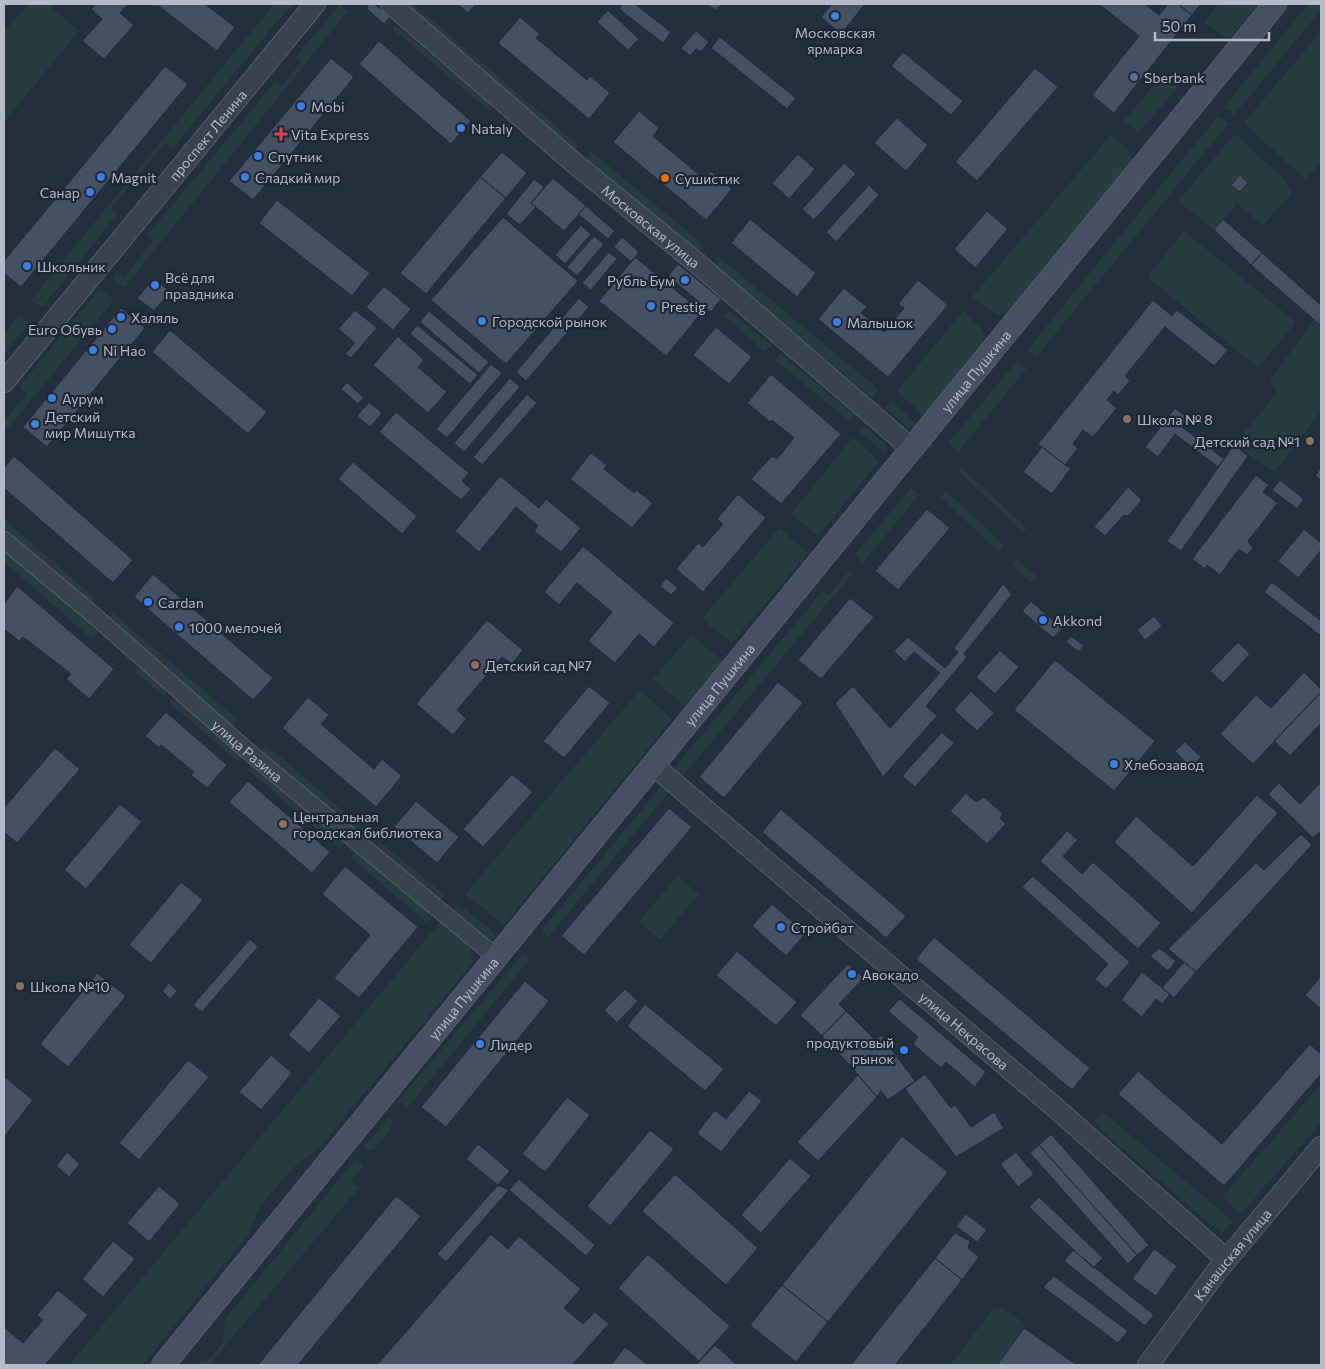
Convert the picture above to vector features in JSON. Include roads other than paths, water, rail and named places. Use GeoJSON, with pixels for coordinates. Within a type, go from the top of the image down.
{"type":"FeatureCollection","features":[{"type":"Feature","properties":{"kind":"main road","name":"улица Пушкина"},"geometry":{"type":"LineString","coordinates":[[163,1365],[1275,4]]}},
{"type":"Feature","properties":{"kind":"street","name":"проспект Ленина"},"geometry":{"type":"LineString","coordinates":[[4,382],[315,4]]}},
{"type":"Feature","properties":{"kind":"street","name":"Московская улица"},"geometry":{"type":"LineString","coordinates":[[391,4],[912,449]]}},
{"type":"Feature","properties":{"kind":"street","name":"улица Разина"},"geometry":{"type":"LineString","coordinates":[[4,540],[97,618],[250,753],[496,957]]}},
{"type":"Feature","properties":{"kind":"street","name":"улица Некрасова"},"geometry":{"type":"LineString","coordinates":[[653,765],[1058,1110],[1226,1259]]}},
{"type":"Feature","properties":{"kind":"street","name":"Канашская улица"},"geometry":{"type":"LineString","coordinates":[[1148,1365],[1226,1259],[1321,1147]]}},
{"type":"Feature","properties":{"kind":"place","name":"Московская ярмарка"},"geometry":{"type":"Point","coordinates":[835,16]}},
{"type":"Feature","properties":{"kind":"place","name":"Sberbank"},"geometry":{"type":"Point","coordinates":[1134,77]}},
{"type":"Feature","properties":{"kind":"place","name":"Mobi"},"geometry":{"type":"Point","coordinates":[301,106]}},
{"type":"Feature","properties":{"kind":"place","name":"Nataly"},"geometry":{"type":"Point","coordinates":[461,128]}},
{"type":"Feature","properties":{"kind":"place","name":"Vita Express"},"geometry":{"type":"Point","coordinates":[281,134]}},
{"type":"Feature","properties":{"kind":"place","name":"Спутник"},"geometry":{"type":"Point","coordinates":[258,156]}},
{"type":"Feature","properties":{"kind":"place","name":"Magnit"},"geometry":{"type":"Point","coordinates":[101,177]}},
{"type":"Feature","properties":{"kind":"place","name":"Сладкий мир"},"geometry":{"type":"Point","coordinates":[245,177]}},
{"type":"Feature","properties":{"kind":"place","name":"Сушистик"},"geometry":{"type":"Point","coordinates":[665,178]}},
{"type":"Feature","properties":{"kind":"place","name":"Санар"},"geometry":{"type":"Point","coordinates":[90,192]}},
{"type":"Feature","properties":{"kind":"place","name":"Школьник"},"geometry":{"type":"Point","coordinates":[27,266]}},
{"type":"Feature","properties":{"kind":"place","name":"Рубль Бум"},"geometry":{"type":"Point","coordinates":[685,280]}},
{"type":"Feature","properties":{"kind":"place","name":"Всё для праздника"},"geometry":{"type":"Point","coordinates":[155,285]}},
{"type":"Feature","properties":{"kind":"place","name":"Prestig"},"geometry":{"type":"Point","coordinates":[651,306]}},
{"type":"Feature","properties":{"kind":"place","name":"Халяль"},"geometry":{"type":"Point","coordinates":[121,317]}},
{"type":"Feature","properties":{"kind":"place","name":"Городской рынок"},"geometry":{"type":"Point","coordinates":[482,321]}},
{"type":"Feature","properties":{"kind":"place","name":"Малышок"},"geometry":{"type":"Point","coordinates":[837,322]}},
{"type":"Feature","properties":{"kind":"place","name":"Euro Обувь"},"geometry":{"type":"Point","coordinates":[112,329]}},
{"type":"Feature","properties":{"kind":"place","name":"Ni Hao"},"geometry":{"type":"Point","coordinates":[93,350]}},
{"type":"Feature","properties":{"kind":"place","name":"Аурум"},"geometry":{"type":"Point","coordinates":[52,398]}},
{"type":"Feature","properties":{"kind":"place","name":"Школа № 8"},"geometry":{"type":"Point","coordinates":[1127,419]}},
{"type":"Feature","properties":{"kind":"place","name":"Детский мир Мишутка"},"geometry":{"type":"Point","coordinates":[35,424]}},
{"type":"Feature","properties":{"kind":"place","name":"Детский сад №1"},"geometry":{"type":"Point","coordinates":[1310,441]}},
{"type":"Feature","properties":{"kind":"place","name":"Cardan"},"geometry":{"type":"Point","coordinates":[148,602]}},
{"type":"Feature","properties":{"kind":"place","name":"Akkond"},"geometry":{"type":"Point","coordinates":[1043,620]}},
{"type":"Feature","properties":{"kind":"place","name":"1000 мелочей"},"geometry":{"type":"Point","coordinates":[179,627]}},
{"type":"Feature","properties":{"kind":"place","name":"Детский сад №7"},"geometry":{"type":"Point","coordinates":[475,665]}},
{"type":"Feature","properties":{"kind":"place","name":"Хлебозавод"},"geometry":{"type":"Point","coordinates":[1114,764]}},
{"type":"Feature","properties":{"kind":"place","name":"Центральная городская библиотека"},"geometry":{"type":"Point","coordinates":[283,824]}},
{"type":"Feature","properties":{"kind":"place","name":"Стройбат"},"geometry":{"type":"Point","coordinates":[781,927]}},
{"type":"Feature","properties":{"kind":"place","name":"Авокадо"},"geometry":{"type":"Point","coordinates":[852,974]}},
{"type":"Feature","properties":{"kind":"place","name":"Школа №10"},"geometry":{"type":"Point","coordinates":[20,986]}},
{"type":"Feature","properties":{"kind":"place","name":"Лидер"},"geometry":{"type":"Point","coordinates":[480,1044]}},
{"type":"Feature","properties":{"kind":"place","name":"продуктовый рынок"},"geometry":{"type":"Point","coordinates":[904,1050]}}]}
